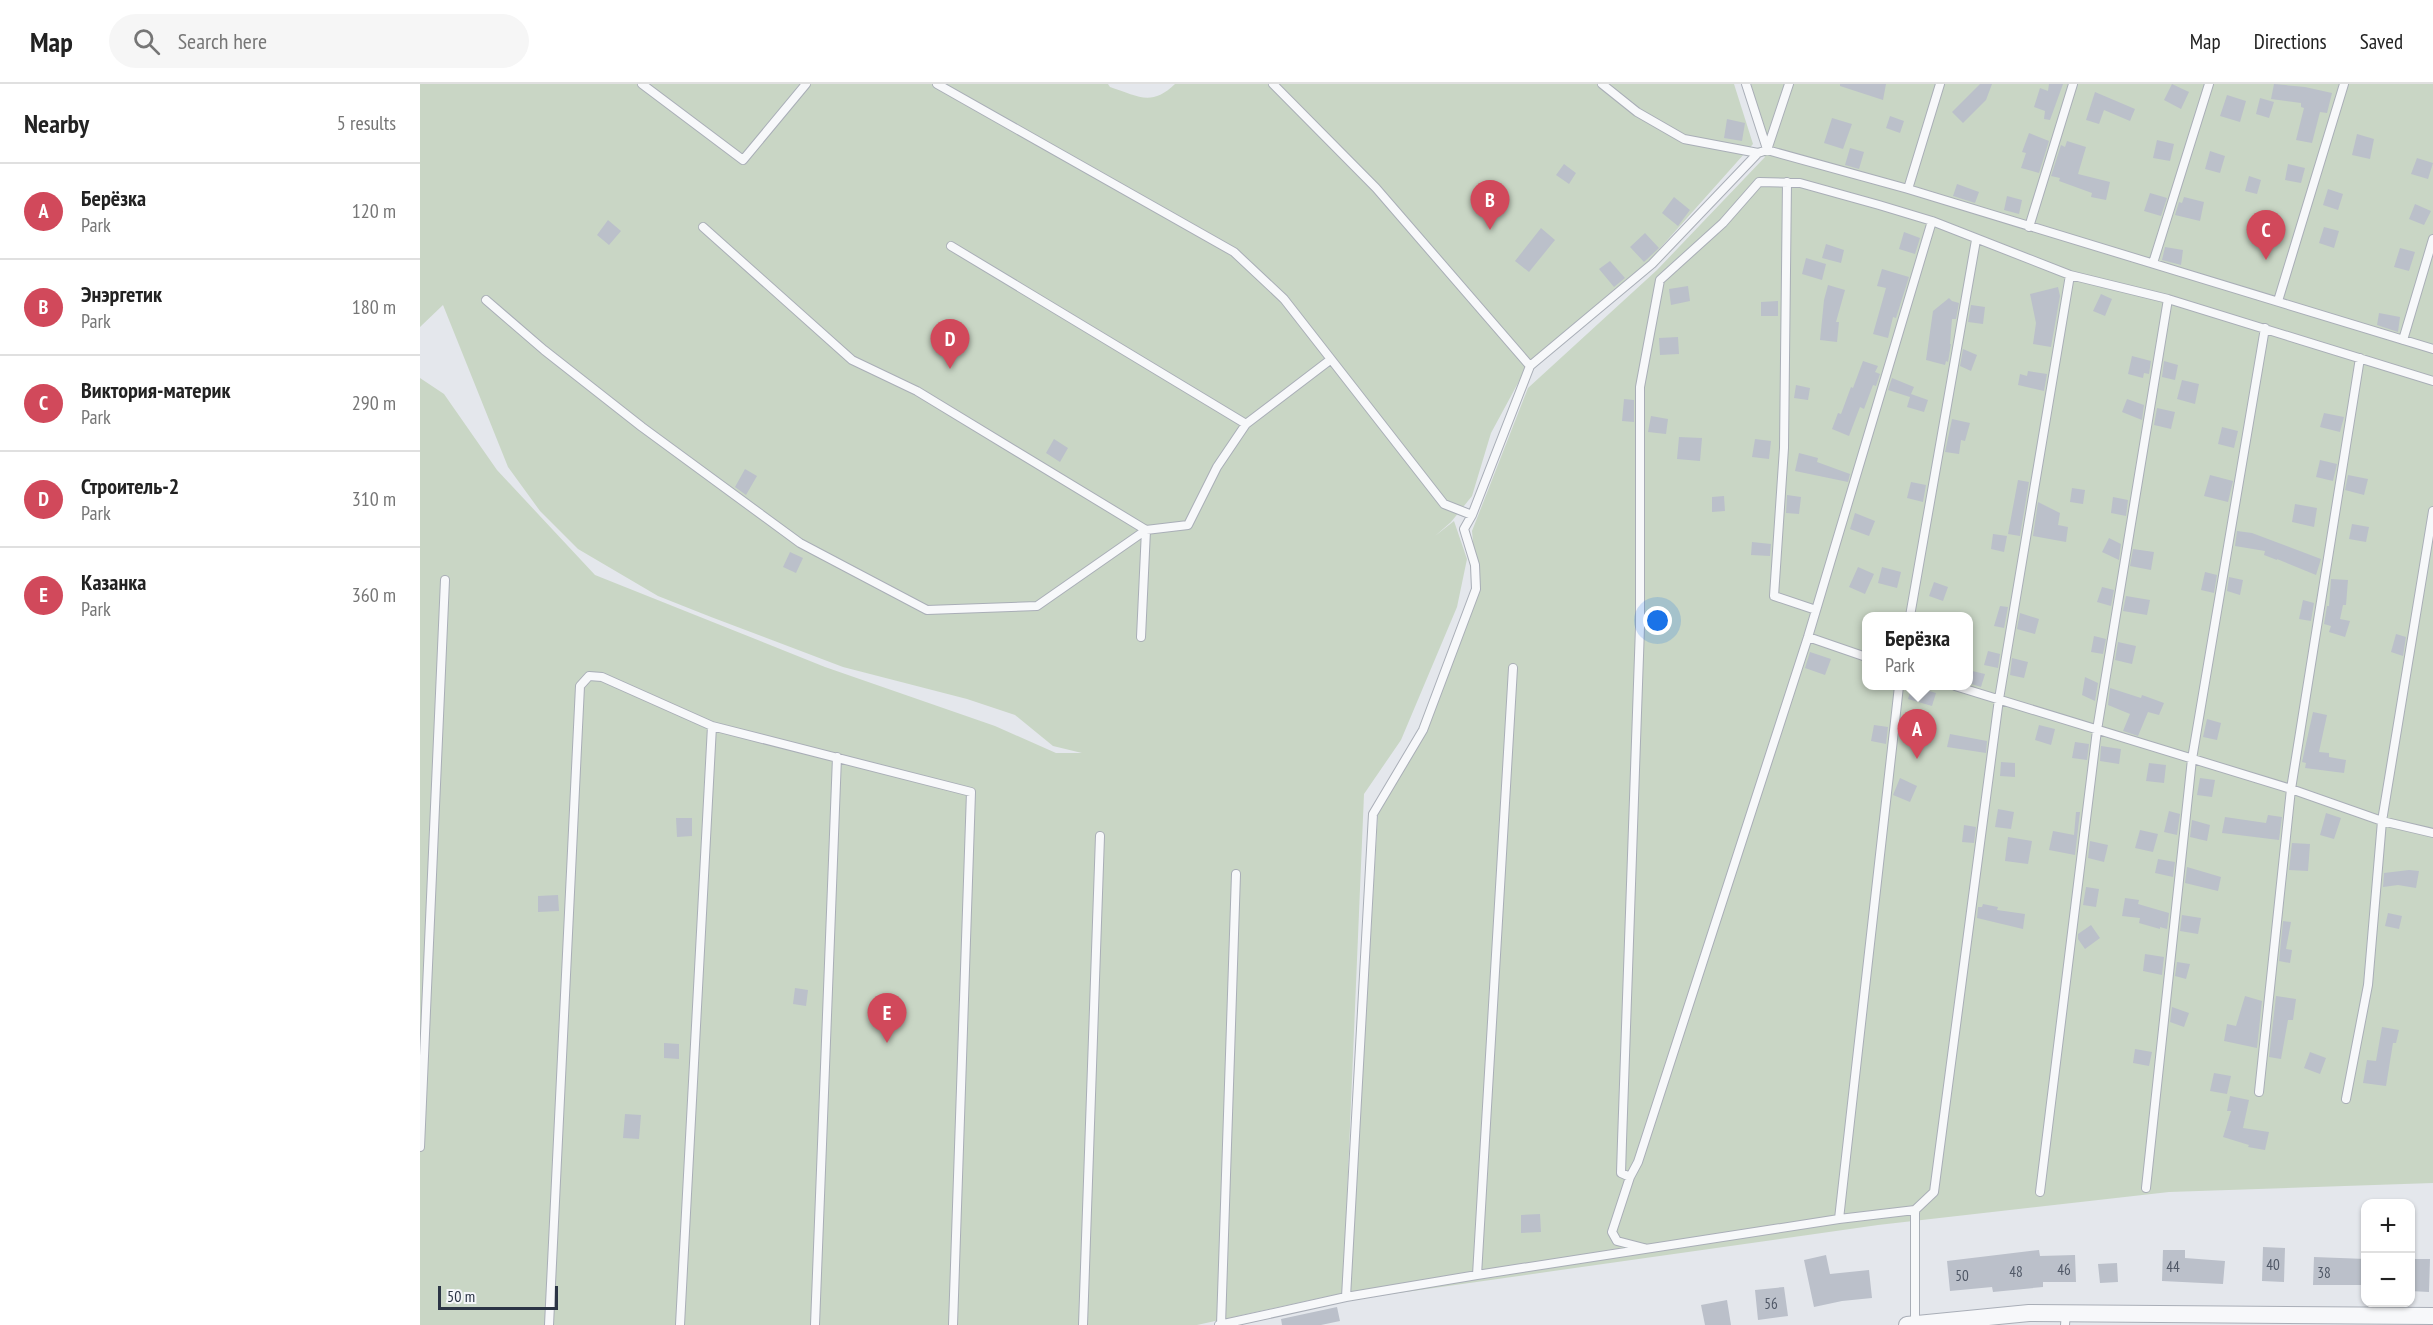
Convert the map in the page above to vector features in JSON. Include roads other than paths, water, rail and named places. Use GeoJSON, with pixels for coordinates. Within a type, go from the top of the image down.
{"type":"FeatureCollection","features":[{"type":"Feature","properties":{"kind":"street"},"geometry":{"type":"LineString","coordinates":[[1911,1324],[2029,1313],[2065,1319],[2433,1316]]}},
{"type":"Feature","properties":{"kind":"lane"},"geometry":{"type":"LineString","coordinates":[[642,84],[743,160],[806,84]]}},
{"type":"Feature","properties":{"kind":"lane"},"geometry":{"type":"LineString","coordinates":[[937,84],[1234,252],[1284,299],[1444,504],[1472,515]]}},
{"type":"Feature","properties":{"kind":"lane"},"geometry":{"type":"LineString","coordinates":[[1273,84],[1376,188],[1530,366]]}},
{"type":"Feature","properties":{"kind":"lane"},"geometry":{"type":"LineString","coordinates":[[1602,84],[1637,112],[1684,140],[1763,151],[1908,189],[2433,349]]}},
{"type":"Feature","properties":{"kind":"lane"},"geometry":{"type":"LineString","coordinates":[[1746,84],[1763,151]]}},
{"type":"Feature","properties":{"kind":"lane"},"geometry":{"type":"LineString","coordinates":[[1346,1297],[1373,814],[1423,730],[1476,589],[1476,565],[1464,529],[1472,515],[1530,366],[1652,264],[1763,151],[1789,84]]}},
{"type":"Feature","properties":{"kind":"lane"},"geometry":{"type":"LineString","coordinates":[[1908,189],[1940,84]]}},
{"type":"Feature","properties":{"kind":"lane"},"geometry":{"type":"LineString","coordinates":[[2029,227],[2073,84]]}},
{"type":"Feature","properties":{"kind":"lane"},"geometry":{"type":"LineString","coordinates":[[2153,263],[2209,84]]}},
{"type":"Feature","properties":{"kind":"lane"},"geometry":{"type":"LineString","coordinates":[[2278,301],[2344,84]]}},
{"type":"Feature","properties":{"kind":"lane"},"geometry":{"type":"LineString","coordinates":[[1630,1177],[1621,1173],[1640,627],[1640,387],[1660,280],[1723,223],[1759,182],[1800,183],[1932,221],[2070,275],[2168,299],[2433,381]]}},
{"type":"Feature","properties":{"kind":"lane"},"geometry":{"type":"LineString","coordinates":[[1787,183],[1784,448],[1774,596],[1816,609]]}},
{"type":"Feature","properties":{"kind":"lane"},"geometry":{"type":"LineString","coordinates":[[1644,1248],[1617,1241],[1612,1232],[1630,1177],[1638,1162],[1808,637],[1932,221]]}},
{"type":"Feature","properties":{"kind":"lane"},"geometry":{"type":"LineString","coordinates":[[704,227],[852,360],[917,391],[1146,530]]}},
{"type":"Feature","properties":{"kind":"lane"},"geometry":{"type":"LineString","coordinates":[[2403,340],[2433,239]]}},
{"type":"Feature","properties":{"kind":"lane"},"geometry":{"type":"LineString","coordinates":[[1911,612],[1976,240]]}},
{"type":"Feature","properties":{"kind":"lane"},"geometry":{"type":"LineString","coordinates":[[951,246],[1246,424]]}},
{"type":"Feature","properties":{"kind":"lane"},"geometry":{"type":"LineString","coordinates":[[1236,874],[1220,1325],[1346,1297],[1477,1275],[1839,1219],[1915,1210],[1934,1192],[1999,699],[2070,275]]}},
{"type":"Feature","properties":{"kind":"lane"},"geometry":{"type":"LineString","coordinates":[[2040,1192],[2097,730],[2168,299]]}},
{"type":"Feature","properties":{"kind":"lane"},"geometry":{"type":"LineString","coordinates":[[486,300],[544,350],[642,427],[800,543],[927,610],[1037,606],[1146,530],[1188,525],[1217,467],[1246,424],[1330,360]]}},
{"type":"Feature","properties":{"kind":"lane"},"geometry":{"type":"LineString","coordinates":[[2146,1188],[2192,759],[2265,328]]}},
{"type":"Feature","properties":{"kind":"lane"},"geometry":{"type":"LineString","coordinates":[[2259,1092],[2291,789],[2360,358]]}},
{"type":"Feature","properties":{"kind":"lane"},"geometry":{"type":"LineString","coordinates":[[2346,1100],[2368,985],[2382,821],[2433,511]]}},
{"type":"Feature","properties":{"kind":"lane"},"geometry":{"type":"LineString","coordinates":[[1141,637],[1146,530]]}},
{"type":"Feature","properties":{"kind":"lane"},"geometry":{"type":"LineString","coordinates":[[420,1147],[445,580]]}},
{"type":"Feature","properties":{"kind":"lane"},"geometry":{"type":"LineString","coordinates":[[1808,637],[1862,656]]}},
{"type":"Feature","properties":{"kind":"lane"},"geometry":{"type":"LineString","coordinates":[[1477,1275],[1513,668]]}},
{"type":"Feature","properties":{"kind":"lane"},"geometry":{"type":"LineString","coordinates":[[549,1325],[580,686],[589,676],[602,677],[712,726],[971,792],[953,1325]]}},
{"type":"Feature","properties":{"kind":"lane"},"geometry":{"type":"LineString","coordinates":[[1839,1219],[1899,690]]}},
{"type":"Feature","properties":{"kind":"lane"},"geometry":{"type":"LineString","coordinates":[[1969,690],[2291,789],[2382,821],[2433,833]]}},
{"type":"Feature","properties":{"kind":"lane"},"geometry":{"type":"LineString","coordinates":[[680,1325],[712,726]]}},
{"type":"Feature","properties":{"kind":"lane"},"geometry":{"type":"LineString","coordinates":[[815,1325],[837,757]]}},
{"type":"Feature","properties":{"kind":"lane"},"geometry":{"type":"LineString","coordinates":[[1083,1325],[1100,836]]}},
{"type":"Feature","properties":{"kind":"lane"},"geometry":{"type":"LineString","coordinates":[[1911,1324],[1915,1210]]}},
{"type":"Feature","properties":{"kind":"place","name":"Энэргетик"},"geometry":{"type":"Point","coordinates":[1490,230]}},
{"type":"Feature","properties":{"kind":"place","name":"Виктория-материк"},"geometry":{"type":"Point","coordinates":[2266,260]}},
{"type":"Feature","properties":{"kind":"place","name":"Строитель-2"},"geometry":{"type":"Point","coordinates":[950,369]}},
{"type":"Feature","properties":{"kind":"place","name":"Берёзка"},"geometry":{"type":"Point","coordinates":[1917,759]}},
{"type":"Feature","properties":{"kind":"place","name":"Казанка"},"geometry":{"type":"Point","coordinates":[887,1043]}}]}
